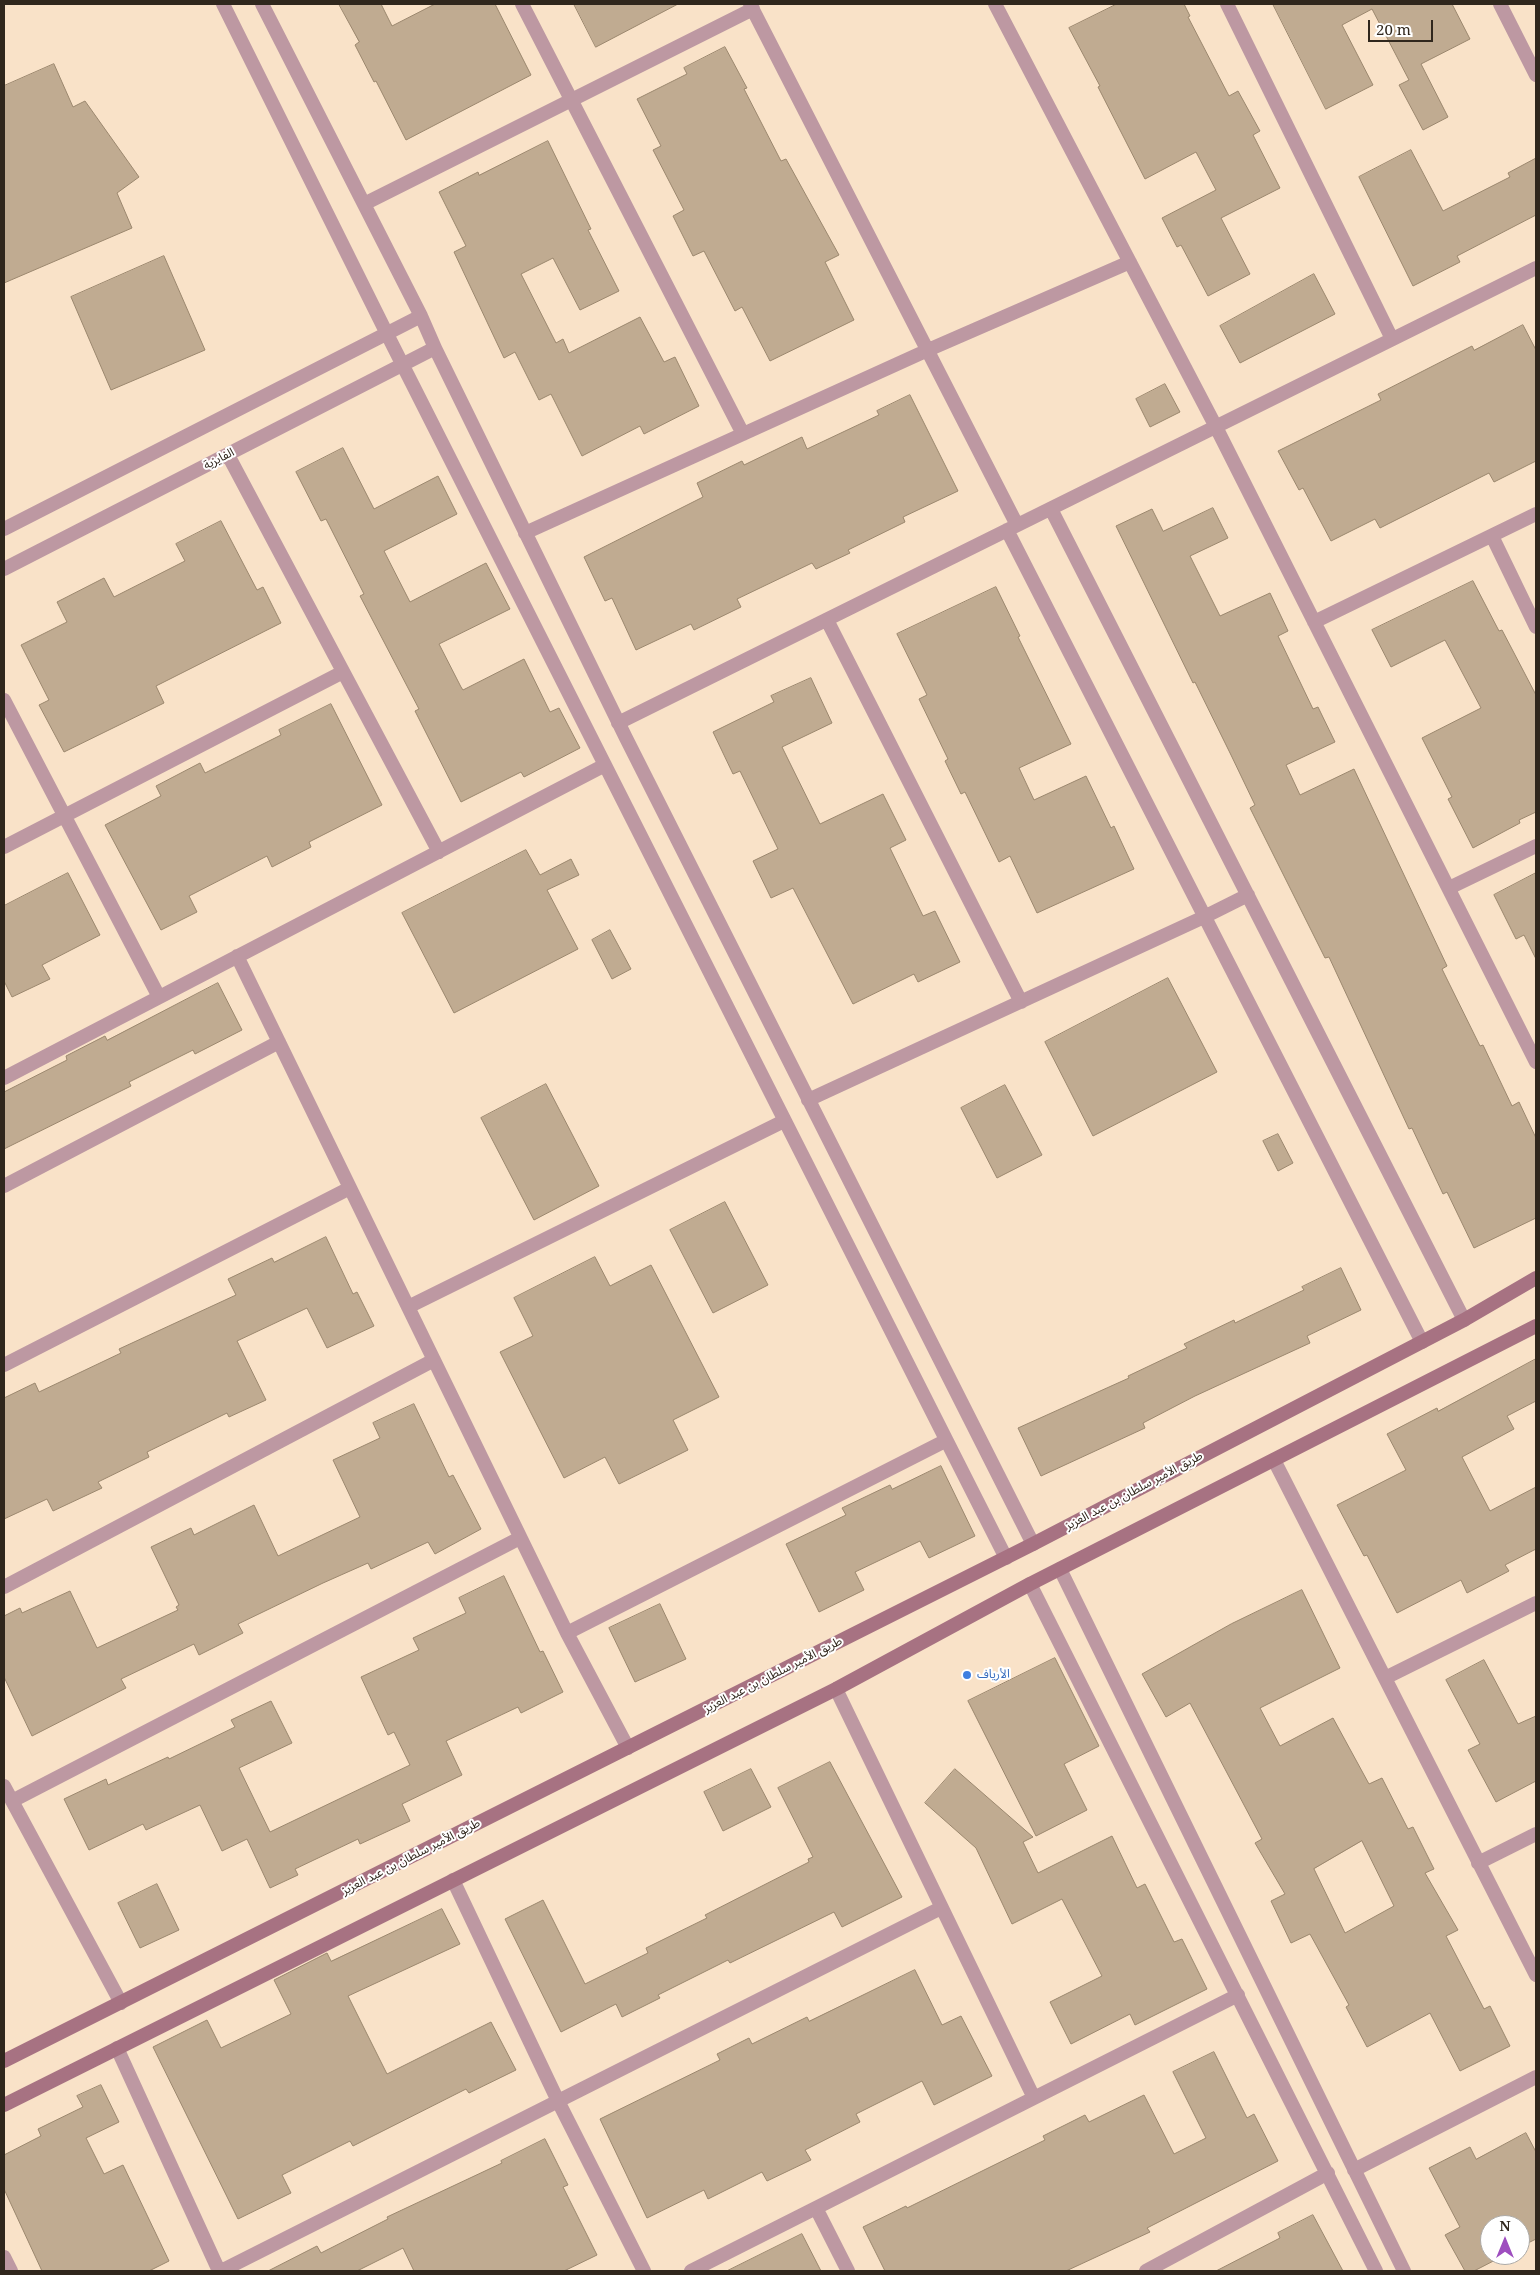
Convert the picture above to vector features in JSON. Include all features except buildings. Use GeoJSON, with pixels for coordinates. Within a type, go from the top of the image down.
{"type":"FeatureCollection","features":[{"type":"Feature","properties":{"kind":"main road","name":"طريق الأمير سلطان بن عبد العزيز"},"geometry":{"type":"LineString","coordinates":[[4,2061],[121,2004],[1006,1558],[1464,1320],[1536,1278]]}},
{"type":"Feature","properties":{"kind":"main road"},"geometry":{"type":"LineString","coordinates":[[4,2105],[836,1689],[1030,1584],[1536,1326]]}},
{"type":"Feature","properties":{"kind":"street"},"geometry":{"type":"LineString","coordinates":[[223,4],[387,334],[404,363],[945,1441],[1006,1558]]}},
{"type":"Feature","properties":{"kind":"street"},"geometry":{"type":"LineString","coordinates":[[262,4],[422,316],[434,348],[618,723],[1033,1544]]}},
{"type":"Feature","properties":{"kind":"street"},"geometry":{"type":"LineString","coordinates":[[522,4],[743,434]]}},
{"type":"Feature","properties":{"kind":"street"},"geometry":{"type":"LineString","coordinates":[[995,4],[1216,427],[1536,1062]]}},
{"type":"Feature","properties":{"kind":"street"},"geometry":{"type":"LineString","coordinates":[[1227,4],[1392,340]]}},
{"type":"Feature","properties":{"kind":"street"},"geometry":{"type":"LineString","coordinates":[[1500,4],[1536,75]]}},
{"type":"Feature","properties":{"kind":"street"},"geometry":{"type":"LineString","coordinates":[[364,204],[572,102],[751,6],[928,350],[1012,528],[1204,917],[1422,1342]]}},
{"type":"Feature","properties":{"kind":"street"},"geometry":{"type":"LineString","coordinates":[[525,533],[928,350],[1130,262]]}},
{"type":"Feature","properties":{"kind":"street"},"geometry":{"type":"LineString","coordinates":[[618,723],[1536,268]]}},
{"type":"Feature","properties":{"kind":"street"},"geometry":{"type":"LineString","coordinates":[[4,529],[422,316]]}},
{"type":"Feature","properties":{"kind":"street","name":"الفايزية"},"geometry":{"type":"LineString","coordinates":[[4,570],[434,348]]}},
{"type":"Feature","properties":{"kind":"street"},"geometry":{"type":"LineString","coordinates":[[228,454],[439,852]]}},
{"type":"Feature","properties":{"kind":"street"},"geometry":{"type":"LineString","coordinates":[[1051,509],[1464,1320]]}},
{"type":"Feature","properties":{"kind":"street"},"geometry":{"type":"LineString","coordinates":[[1314,622],[1536,514]]}},
{"type":"Feature","properties":{"kind":"street"},"geometry":{"type":"LineString","coordinates":[[1492,536],[1536,627]]}},
{"type":"Feature","properties":{"kind":"street"},"geometry":{"type":"LineString","coordinates":[[827,620],[1021,1002]]}},
{"type":"Feature","properties":{"kind":"street"},"geometry":{"type":"LineString","coordinates":[[4,847],[343,672]]}},
{"type":"Feature","properties":{"kind":"street"},"geometry":{"type":"LineString","coordinates":[[4,700],[159,997]]}},
{"type":"Feature","properties":{"kind":"street"},"geometry":{"type":"LineString","coordinates":[[4,1078],[605,765]]}},
{"type":"Feature","properties":{"kind":"street"},"geometry":{"type":"LineString","coordinates":[[1449,888],[1536,846]]}},
{"type":"Feature","properties":{"kind":"street"},"geometry":{"type":"LineString","coordinates":[[808,1100],[1248,895]]}},
{"type":"Feature","properties":{"kind":"street"},"geometry":{"type":"LineString","coordinates":[[237,956],[567,1634],[628,1748]]}},
{"type":"Feature","properties":{"kind":"street"},"geometry":{"type":"LineString","coordinates":[[4,1186],[279,1042]]}},
{"type":"Feature","properties":{"kind":"street"},"geometry":{"type":"LineString","coordinates":[[408,1307],[784,1121]]}},
{"type":"Feature","properties":{"kind":"street"},"geometry":{"type":"LineString","coordinates":[[4,1365],[350,1188]]}},
{"type":"Feature","properties":{"kind":"street"},"geometry":{"type":"LineString","coordinates":[[4,1587],[434,1360]]}},
{"type":"Feature","properties":{"kind":"street"},"geometry":{"type":"LineString","coordinates":[[567,1634],[945,1441]]}},
{"type":"Feature","properties":{"kind":"street"},"geometry":{"type":"LineString","coordinates":[[1274,1460],[1536,1975]]}},
{"type":"Feature","properties":{"kind":"street"},"geometry":{"type":"LineString","coordinates":[[12,1801],[520,1538]]}},
{"type":"Feature","properties":{"kind":"street"},"geometry":{"type":"LineString","coordinates":[[1060,1569],[1404,2271]]}},
{"type":"Feature","properties":{"kind":"street"},"geometry":{"type":"LineString","coordinates":[[1030,1584],[1376,2271]]}},
{"type":"Feature","properties":{"kind":"street"},"geometry":{"type":"LineString","coordinates":[[1385,1678],[1536,1603]]}},
{"type":"Feature","properties":{"kind":"street"},"geometry":{"type":"LineString","coordinates":[[836,1689],[1034,2098]]}},
{"type":"Feature","properties":{"kind":"street"},"geometry":{"type":"LineString","coordinates":[[4,1786],[121,2004]]}},
{"type":"Feature","properties":{"kind":"street"},"geometry":{"type":"LineString","coordinates":[[1478,1863],[1536,1834]]}},
{"type":"Feature","properties":{"kind":"street"},"geometry":{"type":"LineString","coordinates":[[453,1880],[558,2101],[644,2271]]}},
{"type":"Feature","properties":{"kind":"street"},"geometry":{"type":"LineString","coordinates":[[117,2048],[220,2271],[941,1908]]}},
{"type":"Feature","properties":{"kind":"street"},"geometry":{"type":"LineString","coordinates":[[691,2271],[1238,1995]]}},
{"type":"Feature","properties":{"kind":"street"},"geometry":{"type":"LineString","coordinates":[[1354,2170],[1536,2077]]}},
{"type":"Feature","properties":{"kind":"street"},"geometry":{"type":"LineString","coordinates":[[1146,2271],[1328,2173]]}},
{"type":"Feature","properties":{"kind":"street"},"geometry":{"type":"LineString","coordinates":[[816,2208],[848,2271]]}},
{"type":"Feature","properties":{"kind":"street"},"geometry":{"type":"LineString","coordinates":[[4,2257],[11,2271]]}},
{"type":"Feature","properties":{"kind":"place","name":"الأرياف"},"geometry":{"type":"Point","coordinates":[967,1675]}}]}
